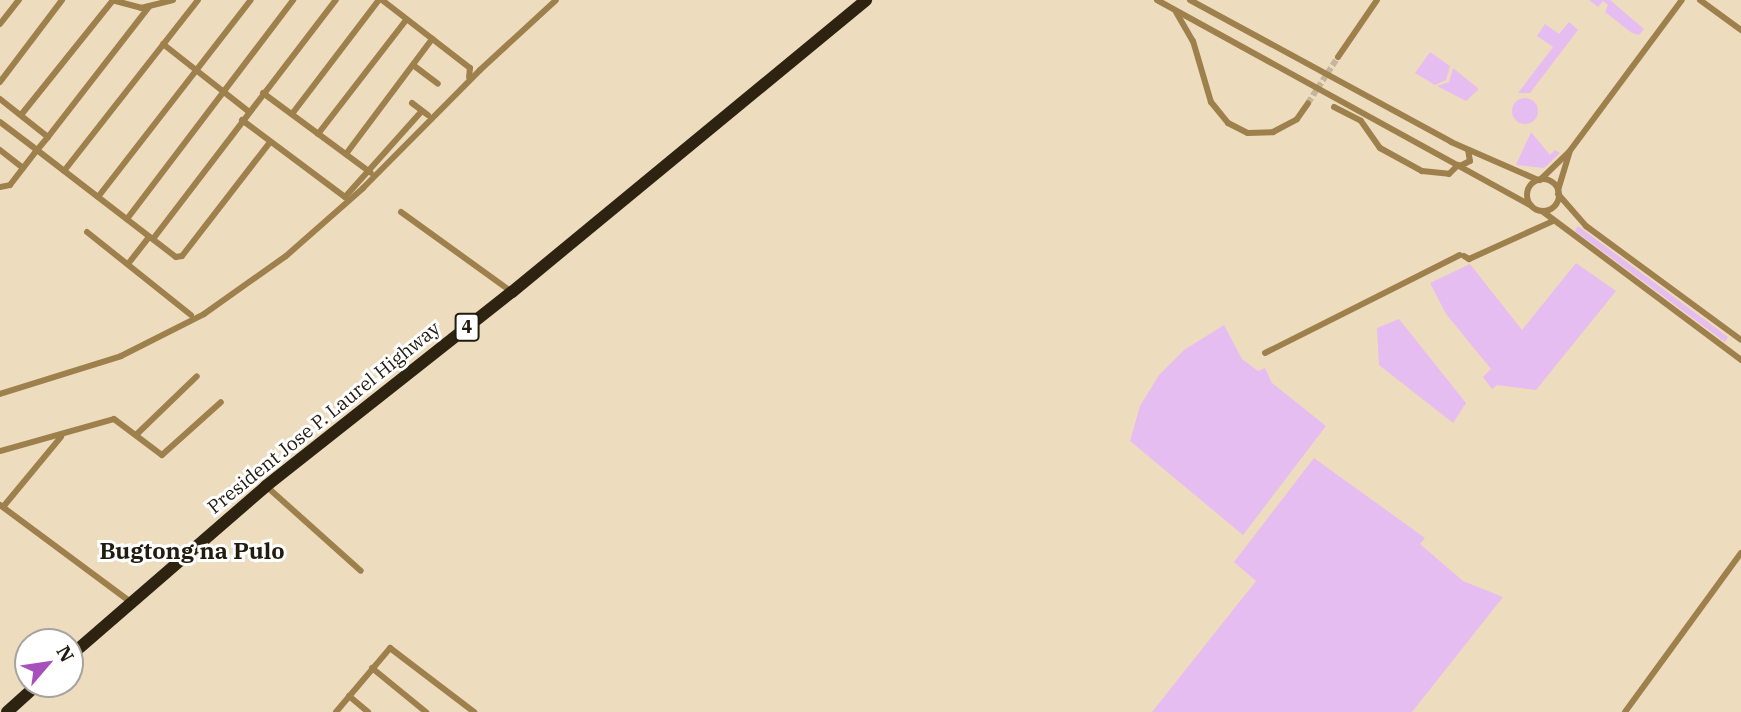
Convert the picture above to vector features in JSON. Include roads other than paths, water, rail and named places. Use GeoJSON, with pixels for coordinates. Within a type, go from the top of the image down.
{"type":"FeatureCollection","features":[{"type":"Feature","properties":{"kind":"highway","name":"President Jose P. Laurel Highway"},"geometry":{"type":"LineString","coordinates":[[84,644],[266,486],[512,292],[866,0]]}},
{"type":"Feature","properties":{"kind":"highway"},"geometry":{"type":"LineString","coordinates":[[7,712],[22,698]]}},
{"type":"Feature","properties":{"kind":"street"},"geometry":{"type":"LineString","coordinates":[[0,24],[19,0]]}},
{"type":"Feature","properties":{"kind":"street"},"geometry":{"type":"LineString","coordinates":[[0,82],[62,0]]}},
{"type":"Feature","properties":{"kind":"street"},"geometry":{"type":"LineString","coordinates":[[21,115],[112,0],[149,7],[173,0]]}},
{"type":"Feature","properties":{"kind":"street"},"geometry":{"type":"LineString","coordinates":[[64,172],[198,0]]}},
{"type":"Feature","properties":{"kind":"street"},"geometry":{"type":"LineString","coordinates":[[98,197],[251,0]]}},
{"type":"Feature","properties":{"kind":"street"},"geometry":{"type":"LineString","coordinates":[[127,219],[293,0]]}},
{"type":"Feature","properties":{"kind":"street"},"geometry":{"type":"LineString","coordinates":[[128,264],[336,0]]}},
{"type":"Feature","properties":{"kind":"street"},"geometry":{"type":"LineString","coordinates":[[292,114],[380,0],[470,68],[470,76],[458,88]]}},
{"type":"Feature","properties":{"kind":"street"},"geometry":{"type":"LineString","coordinates":[[0,394],[121,356],[204,314],[286,257],[363,188],[480,70],[556,0]]}},
{"type":"Feature","properties":{"kind":"street"},"geometry":{"type":"LineString","coordinates":[[1157,0],[1542,211],[1741,360]]}},
{"type":"Feature","properties":{"kind":"street"},"geometry":{"type":"LineString","coordinates":[[1190,0],[1467,150],[1539,180],[1552,182],[1586,226],[1741,340]]}},
{"type":"Feature","properties":{"kind":"street"},"geometry":{"type":"LineString","coordinates":[[1338,57],[1377,0]]}},
{"type":"Feature","properties":{"kind":"street"},"geometry":{"type":"LineString","coordinates":[[1531,206],[1527,194],[1569,152],[1682,0]]}},
{"type":"Feature","properties":{"kind":"street"},"geometry":{"type":"LineString","coordinates":[[1700,0],[1741,30]]}},
{"type":"Feature","properties":{"kind":"street"},"geometry":{"type":"LineString","coordinates":[[1169,6],[1188,30],[1211,103],[1228,123],[1248,133],[1273,132],[1297,119],[1308,103]]}},
{"type":"Feature","properties":{"kind":"street"},"geometry":{"type":"LineString","coordinates":[[0,187],[10,185],[149,7]]}},
{"type":"Feature","properties":{"kind":"street"},"geometry":{"type":"LineString","coordinates":[[318,134],[407,19]]}},
{"type":"Feature","properties":{"kind":"street"},"geometry":{"type":"LineString","coordinates":[[346,154],[432,39]]}},
{"type":"Feature","properties":{"kind":"street"},"geometry":{"type":"LineString","coordinates":[[163,44],[248,111]]}},
{"type":"Feature","properties":{"kind":"street"},"geometry":{"type":"LineString","coordinates":[[413,65],[438,84]]}},
{"type":"Feature","properties":{"kind":"street"},"geometry":{"type":"LineString","coordinates":[[263,93],[371,173]]}},
{"type":"Feature","properties":{"kind":"street"},"geometry":{"type":"LineString","coordinates":[[0,99],[47,137]]}},
{"type":"Feature","properties":{"kind":"street"},"geometry":{"type":"LineString","coordinates":[[242,120],[342,197],[371,173],[425,113],[412,103]]}},
{"type":"Feature","properties":{"kind":"street"},"geometry":{"type":"LineString","coordinates":[[1334,107],[1361,121],[1383,150],[1422,171],[1451,174],[1470,160],[1467,150]]}},
{"type":"Feature","properties":{"kind":"street"},"geometry":{"type":"LineString","coordinates":[[0,122],[176,257],[182,256],[270,142]]}},
{"type":"Feature","properties":{"kind":"street"},"geometry":{"type":"LineString","coordinates":[[0,150],[23,168]]}},
{"type":"Feature","properties":{"kind":"street"},"geometry":{"type":"LineString","coordinates":[[1542,211],[1554,206],[1569,152]]}},
{"type":"Feature","properties":{"kind":"street"},"geometry":{"type":"LineString","coordinates":[[401,212],[512,292]]}},
{"type":"Feature","properties":{"kind":"street"},"geometry":{"type":"LineString","coordinates":[[1265,353],[1462,256],[1469,259],[1553,221]]}},
{"type":"Feature","properties":{"kind":"street"},"geometry":{"type":"LineString","coordinates":[[87,232],[191,315]]}},
{"type":"Feature","properties":{"kind":"street"},"geometry":{"type":"LineString","coordinates":[[137,434],[197,376]]}},
{"type":"Feature","properties":{"kind":"street"},"geometry":{"type":"LineString","coordinates":[[0,451],[62,436],[114,419],[162,455],[221,402]]}},
{"type":"Feature","properties":{"kind":"street"},"geometry":{"type":"LineString","coordinates":[[62,436],[1,506],[132,603]]}},
{"type":"Feature","properties":{"kind":"street"},"geometry":{"type":"LineString","coordinates":[[266,486],[361,571]]}},
{"type":"Feature","properties":{"kind":"street"},"geometry":{"type":"LineString","coordinates":[[1625,712],[1741,553]]}},
{"type":"Feature","properties":{"kind":"street"},"geometry":{"type":"LineString","coordinates":[[336,712],[390,649],[398,651],[474,712]]}},
{"type":"Feature","properties":{"kind":"street"},"geometry":{"type":"LineString","coordinates":[[372,668],[426,712]]}},
{"type":"Feature","properties":{"kind":"street"},"geometry":{"type":"LineString","coordinates":[[349,696],[368,712]]}},
{"type":"Feature","properties":{"kind":"tunnel"},"geometry":{"type":"LineString","coordinates":[[1308,103],[1338,57]]}},
{"type":"Feature","properties":{"kind":"district","name":"Bugtong na Pulo"},"geometry":{"type":"Point","coordinates":[192,550]}}]}
